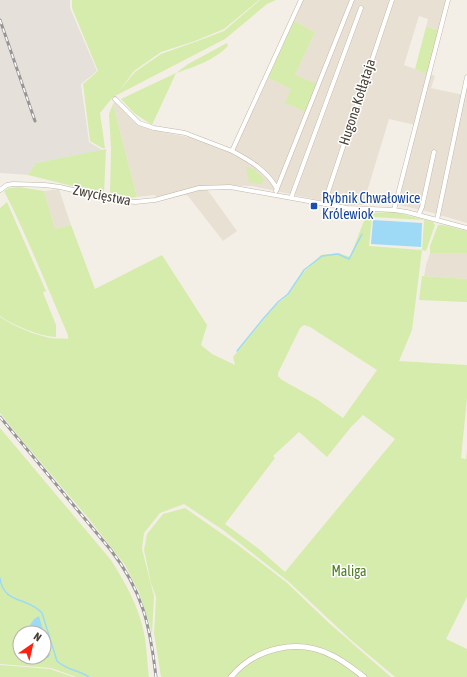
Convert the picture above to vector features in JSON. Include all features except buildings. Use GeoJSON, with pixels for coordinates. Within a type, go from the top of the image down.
{"type":"FeatureCollection","features":[{"type":"Feature","properties":{"kind":"street"},"geometry":{"type":"LineString","coordinates":[[232,151],[301,0]]}},
{"type":"Feature","properties":{"kind":"street"},"geometry":{"type":"LineString","coordinates":[[275,195],[276,189],[352,0]]}},
{"type":"Feature","properties":{"kind":"street","name":"Hugona Kołłątaja"},"geometry":{"type":"LineString","coordinates":[[324,204],[392,0]]}},
{"type":"Feature","properties":{"kind":"street"},"geometry":{"type":"LineString","coordinates":[[394,210],[448,0]]}},
{"type":"Feature","properties":{"kind":"street"},"geometry":{"type":"LineString","coordinates":[[291,198],[362,8]]}},
{"type":"Feature","properties":{"kind":"street"},"geometry":{"type":"LineString","coordinates":[[437,220],[467,77]]}},
{"type":"Feature","properties":{"kind":"street"},"geometry":{"type":"LineString","coordinates":[[115,99],[139,122],[154,128],[185,133],[232,151],[255,165],[271,180],[276,189]]}},
{"type":"Feature","properties":{"kind":"street"},"geometry":{"type":"LineString","coordinates":[[419,214],[422,207],[434,152]]}},
{"type":"Feature","properties":{"kind":"street","name":"Zwycięstwa"},"geometry":{"type":"LineString","coordinates":[[0,190],[10,184],[45,185],[129,202],[149,201],[188,190],[212,187],[238,188],[347,208],[394,210],[419,214],[467,228]]}},
{"type":"Feature","properties":{"kind":"street"},"geometry":{"type":"LineString","coordinates":[[231,677],[243,665],[261,654],[278,648],[297,646],[312,648],[331,654],[364,677]]}},
{"type":"Feature","properties":{"kind":"shaded area"},"geometry":{"type":"Polygon","coordinates":[[[0,0],[70,0],[70,8],[97,71],[81,84],[89,142],[102,150],[36,163],[28,175],[0,173],[0,0]]]}},
{"type":"Feature","properties":{"kind":"shaded area"},"geometry":{"type":"Polygon","coordinates":[[[303,0],[448,0],[440,30],[426,27],[428,19],[419,16],[404,65],[435,76],[431,88],[464,95],[467,82],[467,223],[422,210],[398,205],[415,125],[389,119],[363,205],[349,205],[323,201],[252,186],[204,185],[237,231],[223,241],[188,196],[185,195],[158,201],[155,195],[137,197],[113,104],[115,102],[135,123],[162,132],[193,138],[231,152],[268,78],[291,89],[306,112],[295,75],[315,32],[294,21],[303,0]]]}},
{"type":"Feature","properties":{"kind":"shaded area"},"geometry":{"type":"Polygon","coordinates":[[[59,189],[71,225],[55,229],[44,191],[59,189]]]}},
{"type":"Feature","properties":{"kind":"shaded area"},"geometry":{"type":"Polygon","coordinates":[[[430,253],[467,253],[467,279],[424,276],[430,253]]]}},
{"type":"Feature","properties":{"kind":"green space"},"geometry":{"type":"Polygon","coordinates":[[[72,0],[259,0],[224,29],[195,41],[161,52],[134,71],[119,91],[135,72],[161,54],[224,31],[260,0],[276,0],[267,4],[225,39],[113,97],[100,113],[105,148],[102,148],[90,141],[83,84],[98,71],[72,8],[72,0]]]}},
{"type":"Feature","properties":{"kind":"green space"},"geometry":{"type":"Polygon","coordinates":[[[294,21],[315,32],[295,75],[317,84],[306,112],[285,103],[291,89],[268,78],[294,21]]]}},
{"type":"Feature","properties":{"kind":"green space"},"geometry":{"type":"Polygon","coordinates":[[[426,27],[440,30],[428,74],[415,69],[426,27]]]}},
{"type":"Feature","properties":{"kind":"green space"},"geometry":{"type":"Polygon","coordinates":[[[227,43],[228,46],[216,56],[176,73],[188,64],[227,43]]]}},
{"type":"Feature","properties":{"kind":"green space"},"geometry":{"type":"Polygon","coordinates":[[[176,73],[152,125],[134,113],[121,99],[176,73]]]}},
{"type":"Feature","properties":{"kind":"green space"},"geometry":{"type":"Polygon","coordinates":[[[113,104],[137,197],[131,198],[110,193],[111,149],[109,114],[113,104]]]}},
{"type":"Feature","properties":{"kind":"green space"},"geometry":{"type":"Polygon","coordinates":[[[106,149],[104,194],[28,175],[36,163],[106,149]]]}},
{"type":"Feature","properties":{"kind":"green space"},"geometry":{"type":"Polygon","coordinates":[[[246,167],[254,169],[264,179],[262,184],[249,182],[246,167]]]}},
{"type":"Feature","properties":{"kind":"green space","name":"Maliga"},"geometry":{"type":"Polygon","coordinates":[[[19,187],[44,191],[55,229],[71,225],[95,289],[162,255],[207,325],[201,345],[212,354],[235,365],[233,357],[275,306],[289,294],[301,275],[321,255],[338,253],[350,257],[367,213],[394,212],[433,222],[435,225],[426,251],[422,250],[412,330],[399,361],[467,365],[467,398],[461,458],[466,459],[467,449],[467,597],[446,639],[467,649],[467,677],[395,677],[351,640],[289,582],[223,530],[184,504],[160,513],[144,533],[142,549],[154,596],[152,635],[139,592],[125,565],[89,519],[0,413],[0,317],[18,327],[37,334],[50,338],[68,339],[68,335],[37,263],[4,191],[9,188],[19,187]],[[372,217],[369,246],[422,250],[424,220],[372,217]],[[304,325],[300,328],[278,373],[278,376],[282,380],[318,400],[343,418],[377,370],[310,327],[304,325]],[[363,415],[351,427],[327,457],[299,432],[273,456],[275,458],[225,524],[259,549],[285,572],[395,439],[363,415]]]}},
{"type":"Feature","properties":{"kind":"green space"},"geometry":{"type":"Polygon","coordinates":[[[7,202],[46,291],[43,292],[56,325],[56,337],[27,330],[0,316],[0,208],[7,202]]]}},
{"type":"Feature","properties":{"kind":"green space"},"geometry":{"type":"Polygon","coordinates":[[[438,225],[467,231],[467,253],[430,253],[430,246],[438,225]]]}},
{"type":"Feature","properties":{"kind":"green space"},"geometry":{"type":"Polygon","coordinates":[[[422,276],[467,279],[467,302],[419,300],[422,276]]]}},
{"type":"Feature","properties":{"kind":"green space"},"geometry":{"type":"Polygon","coordinates":[[[0,428],[111,560],[116,568],[131,595],[142,623],[146,644],[149,677],[76,677],[51,668],[13,665],[52,665],[52,625],[12,625],[12,665],[0,664],[0,428]]]}},
{"type":"Feature","properties":{"kind":"green space"},"geometry":{"type":"Polygon","coordinates":[[[185,508],[238,545],[286,582],[329,623],[391,677],[161,677],[154,634],[156,597],[151,583],[144,550],[147,534],[163,514],[185,508]]]}},
{"type":"Feature","properties":{"kind":"green space"},"geometry":{"type":"Polygon","coordinates":[[[0,665],[50,669],[73,677],[0,677],[0,665]]]}},
{"type":"Feature","properties":{"kind":"water"},"geometry":{"type":"Polygon","coordinates":[[[373,220],[422,223],[421,247],[371,244],[373,220]]]}},
{"type":"Feature","properties":{"kind":"water"},"geometry":{"type":"Polygon","coordinates":[[[39,616],[42,625],[30,625],[34,619],[39,616]]]}},
{"type":"Feature","properties":{"kind":"waterway"},"geometry":{"type":"LineString","coordinates":[[237,351],[278,302],[288,294],[304,270],[322,256],[338,254],[349,259],[362,234]]}},
{"type":"Feature","properties":{"kind":"waterway"},"geometry":{"type":"LineString","coordinates":[[0,578],[2,586],[6,592],[11,596],[30,604],[42,613],[57,661],[64,666],[89,677]]}},
{"type":"Feature","properties":{"kind":"railway"},"geometry":{"type":"LineString","coordinates":[[0,20],[35,121]]}},
{"type":"Feature","properties":{"kind":"railway"},"geometry":{"type":"LineString","coordinates":[[0,417],[121,564],[137,595],[148,625],[156,677]]}},
{"type":"Feature","properties":{"kind":"place","name":"Rybnik Chwałowice Królewiok"},"geometry":{"type":"Point","coordinates":[314,206]}}]}
